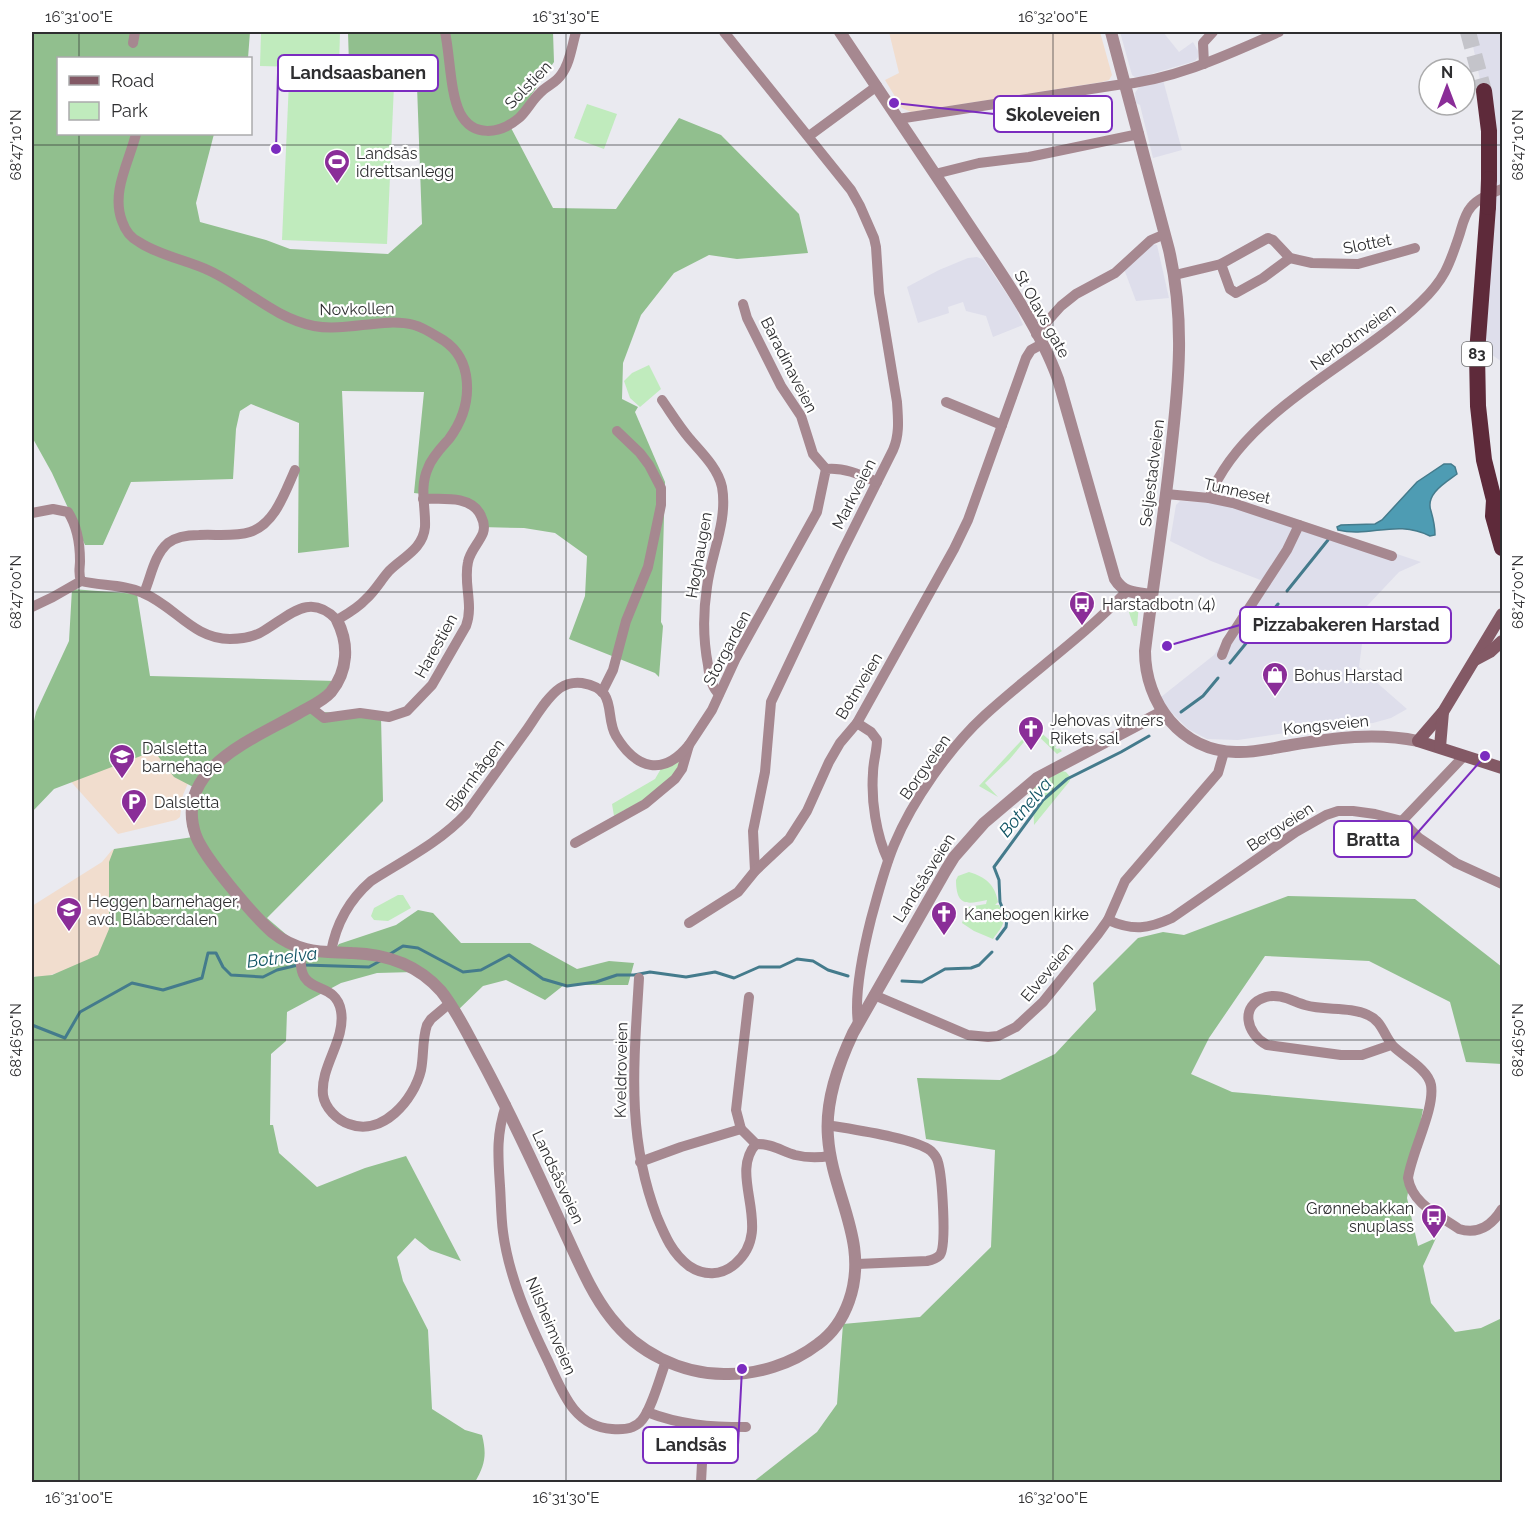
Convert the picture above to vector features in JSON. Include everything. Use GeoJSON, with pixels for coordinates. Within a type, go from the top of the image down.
{"type":"FeatureCollection","features":[{"type":"Feature","properties":{"kind":"highway","name":"83"},"geometry":{"type":"LineString","coordinates":[[1484,91],[1496,187],[1488,207],[1477,379],[1481,441],[1498,505],[1493,516],[1503,548]]}},
{"type":"Feature","properties":{"kind":"main road"},"geometry":{"type":"LineString","coordinates":[[1418,741],[1443,711],[1503,614]]}},
{"type":"Feature","properties":{"kind":"main road"},"geometry":{"type":"LineString","coordinates":[[1475,660],[1490,652],[1503,641]]}},
{"type":"Feature","properties":{"kind":"main road"},"geometry":{"type":"LineString","coordinates":[[1440,747],[1443,711]]}},
{"type":"Feature","properties":{"kind":"main road","name":"Kongsveien"},"geometry":{"type":"LineString","coordinates":[[1418,741],[1503,768]]}},
{"type":"Feature","properties":{"kind":"street","name":"Solstien"},"geometry":{"type":"LineString","coordinates":[[445,32],[453,88],[460,113],[467,123],[484,132],[502,128],[519,117],[539,93],[559,78],[565,69],[576,32]]}},
{"type":"Feature","properties":{"kind":"street","name":"Markveien"},"geometry":{"type":"LineString","coordinates":[[724,32],[851,190],[874,238],[879,293],[897,402],[898,427],[896,443],[771,702],[765,772],[753,831],[755,871]]}},
{"type":"Feature","properties":{"kind":"street","name":"St Olavs gate"},"geometry":{"type":"LineString","coordinates":[[840,32],[993,262],[1039,339],[1058,379],[1115,579],[1126,592]]}},
{"type":"Feature","properties":{"kind":"street","name":"Seljestadveien"},"geometry":{"type":"LineString","coordinates":[[1111,32],[1166,234],[1175,275],[1180,317],[1180,364],[1145,662],[1152,694],[1162,712]]}},
{"type":"Feature","properties":{"kind":"street"},"geometry":{"type":"LineString","coordinates":[[1204,64],[1203,43],[1213,32]]}},
{"type":"Feature","properties":{"kind":"street"},"geometry":{"type":"LineString","coordinates":[[898,119],[1134,84],[1204,64],[1279,32]]}},
{"type":"Feature","properties":{"kind":"street"},"geometry":{"type":"LineString","coordinates":[[808,136],[877,86]]}},
{"type":"Feature","properties":{"kind":"street"},"geometry":{"type":"LineString","coordinates":[[935,174],[979,163],[1029,157],[1139,134]]}},
{"type":"Feature","properties":{"kind":"street","name":"Novkollen"},"geometry":{"type":"LineString","coordinates":[[136,135],[120,185],[118,200],[122,223],[137,242],[224,278],[275,311],[299,322],[332,328],[412,324],[447,341],[456,351],[466,372],[465,410],[455,430],[428,466],[423,499],[425,525],[418,546],[388,572],[368,598],[337,620]]}},
{"type":"Feature","properties":{"kind":"street","name":"Nerbotnveien"},"geometry":{"type":"LineString","coordinates":[[1209,498],[1229,461],[1254,432],[1308,388],[1381,337],[1437,287],[1447,271],[1471,207],[1496,187]]}},
{"type":"Feature","properties":{"kind":"street","name":"Botnveien"},"geometry":{"type":"LineString","coordinates":[[689,923],[738,892],[800,825],[829,762],[840,743],[857,723],[954,549],[974,506],[1029,353],[1053,312],[1085,289],[1115,273],[1151,240],[1166,234]]}},
{"type":"Feature","properties":{"kind":"street"},"geometry":{"type":"LineString","coordinates":[[1175,275],[1221,264],[1268,238],[1273,240],[1290,258],[1263,278],[1236,293],[1230,289],[1221,264]]}},
{"type":"Feature","properties":{"kind":"street","name":"Slottet"},"geometry":{"type":"LineString","coordinates":[[1290,258],[1312,263],[1358,264],[1415,248]]}},
{"type":"Feature","properties":{"kind":"street","name":"Baradinaveien"},"geometry":{"type":"LineString","coordinates":[[743,304],[747,318],[781,386],[801,416],[813,454],[826,469]]}},
{"type":"Feature","properties":{"kind":"street","name":"Høghaugen"},"geometry":{"type":"LineString","coordinates":[[662,400],[713,468],[722,488],[720,531],[704,611],[705,652],[708,669],[715,691],[719,694]]}},
{"type":"Feature","properties":{"kind":"street"},"geometry":{"type":"LineString","coordinates":[[946,402],[1002,425]]}},
{"type":"Feature","properties":{"kind":"street"},"geometry":{"type":"LineString","coordinates":[[617,432],[640,453],[649,465],[661,488],[662,504],[648,567],[626,621],[613,670],[602,693],[609,705],[617,737],[640,762],[646,765],[659,765],[677,758],[689,745]]}},
{"type":"Feature","properties":{"kind":"street"},"geometry":{"type":"LineString","coordinates":[[826,469],[848,471],[877,482]]}},
{"type":"Feature","properties":{"kind":"street","name":"Storgarden"},"geometry":{"type":"LineString","coordinates":[[575,843],[635,810],[666,788],[682,769],[689,745],[712,710],[741,650],[818,512],[826,469]]}},
{"type":"Feature","properties":{"kind":"street"},"geometry":{"type":"LineString","coordinates":[[144,593],[160,552],[169,542],[190,535],[238,534],[260,527],[278,506],[295,470]]}},
{"type":"Feature","properties":{"kind":"street","name":"Tunneset"},"geometry":{"type":"LineString","coordinates":[[1166,494],[1233,503],[1392,556]]}},
{"type":"Feature","properties":{"kind":"street","name":"Harestien"},"geometry":{"type":"LineString","coordinates":[[309,707],[324,718],[360,713],[389,717],[407,711],[432,685],[466,626],[470,607],[467,562],[482,535],[484,522],[478,509],[466,502],[423,499]]}},
{"type":"Feature","properties":{"kind":"street"},"geometry":{"type":"LineString","coordinates":[[32,513],[53,509],[68,512],[74,521],[78,544],[78,574],[81,581]]}},
{"type":"Feature","properties":{"kind":"street"},"geometry":{"type":"LineString","coordinates":[[1222,655],[1227,642],[1287,550],[1299,525]]}},
{"type":"Feature","properties":{"kind":"street"},"geometry":{"type":"LineString","coordinates":[[32,607],[81,581],[133,589],[144,593],[197,631],[218,639],[243,639],[254,635],[298,608],[323,610],[337,620]]}},
{"type":"Feature","properties":{"kind":"street"},"geometry":{"type":"LineString","coordinates":[[1126,592],[1152,596]]}},
{"type":"Feature","properties":{"kind":"street","name":"Borgveien"},"geometry":{"type":"LineString","coordinates":[[858,1023],[857,1006],[868,932],[888,860],[898,836],[918,801],[938,769],[984,716],[1095,623],[1126,592]]}},
{"type":"Feature","properties":{"kind":"street","name":"Landsåsveien"},"geometry":{"type":"LineString","coordinates":[[337,620],[344,640],[343,669],[331,692],[238,748],[210,768],[198,786],[192,807],[199,842],[237,894],[271,930],[288,942],[302,948],[377,955],[402,963],[428,979],[450,1003],[506,1105],[596,1297],[609,1316],[624,1333],[642,1347],[666,1361],[704,1373],[739,1374],[770,1368],[807,1351],[826,1338],[840,1320],[851,1294],[856,1264],[852,1233],[830,1156],[827,1125],[829,1107],[840,1066],[858,1023],[954,857],[984,823],[1038,778],[1162,712]]}},
{"type":"Feature","properties":{"kind":"street","name":"Bjørnhågen"},"geometry":{"type":"LineString","coordinates":[[331,952],[334,936],[343,915],[361,890],[376,878],[443,837],[456,825],[552,695],[560,688],[574,683],[590,686],[602,693]]}},
{"type":"Feature","properties":{"kind":"street","name":"Kongsveien"},"geometry":{"type":"LineString","coordinates":[[1162,712],[1187,737],[1224,752],[1248,752],[1348,736],[1372,735],[1418,741]]}},
{"type":"Feature","properties":{"kind":"street"},"geometry":{"type":"LineString","coordinates":[[857,723],[871,732],[877,740],[873,775],[874,797],[883,850],[888,860]]}},
{"type":"Feature","properties":{"kind":"street","name":"Elveveien"},"geometry":{"type":"LineString","coordinates":[[874,995],[968,1035],[998,1036],[1016,1027],[1037,1008],[1108,920],[1125,881],[1218,773],[1224,752]]}},
{"type":"Feature","properties":{"kind":"street"},"geometry":{"type":"LineString","coordinates":[[1401,821],[1464,756]]}},
{"type":"Feature","properties":{"kind":"street","name":"Bergveien"},"geometry":{"type":"LineString","coordinates":[[1108,920],[1125,927],[1137,928],[1159,924],[1172,918],[1296,832],[1338,811],[1375,814],[1401,821],[1419,838],[1456,863],[1503,884]]}},
{"type":"Feature","properties":{"kind":"street"},"geometry":{"type":"LineString","coordinates":[[302,948],[300,962],[304,979],[332,995],[340,1007],[342,1017],[340,1029],[323,1092],[326,1105],[333,1114],[350,1125],[359,1127],[381,1123],[403,1104],[415,1086],[421,1069],[424,1033],[427,1025],[450,1003]]}},
{"type":"Feature","properties":{"kind":"street","name":"Kveldroveien"},"geometry":{"type":"LineString","coordinates":[[639,978],[633,1103],[640,1162],[654,1209],[669,1245],[678,1256],[703,1273],[719,1273],[735,1265],[742,1258],[752,1237],[753,1225],[747,1166],[752,1149],[756,1144]]}},
{"type":"Feature","properties":{"kind":"street"},"geometry":{"type":"LineString","coordinates":[[1391,1045],[1362,1055],[1267,1045],[1251,1032],[1249,1012],[1259,999],[1279,996],[1307,1006],[1354,1011],[1378,1021],[1391,1045],[1430,1081],[1428,1106],[1408,1178],[1409,1187],[1415,1197],[1459,1229],[1466,1231],[1484,1229],[1503,1209]]}},
{"type":"Feature","properties":{"kind":"street"},"geometry":{"type":"LineString","coordinates":[[749,997],[735,1102],[741,1129],[756,1144],[764,1144],[814,1158],[830,1156]]}},
{"type":"Feature","properties":{"kind":"street","name":"Nilsheimveien"},"geometry":{"type":"LineString","coordinates":[[506,1105],[498,1137],[497,1152],[502,1230],[510,1264],[530,1322],[554,1376],[575,1413],[581,1419],[596,1426],[606,1429],[632,1428],[647,1412]]}},
{"type":"Feature","properties":{"kind":"street"},"geometry":{"type":"LineString","coordinates":[[827,1125],[887,1136],[925,1147],[938,1161],[942,1187],[943,1247],[938,1256],[927,1261],[856,1264]]}},
{"type":"Feature","properties":{"kind":"street"},"geometry":{"type":"LineString","coordinates":[[640,1162],[741,1129]]}},
{"type":"Feature","properties":{"kind":"street"},"geometry":{"type":"LineString","coordinates":[[666,1361],[647,1412],[680,1423],[746,1427]]}},
{"type":"Feature","properties":{"kind":"street"},"geometry":{"type":"LineString","coordinates":[[701,1482],[704,1426]]}},
{"type":"Feature","properties":{"kind":"shaded area"},"geometry":{"type":"Polygon","coordinates":[[[889,32],[1100,32],[1112,75],[1109,80],[1102,82],[911,112],[902,108],[885,80],[899,73],[889,32]]]}},
{"type":"Feature","properties":{"kind":"shaded area"},"geometry":{"type":"Polygon","coordinates":[[[1120,32],[1163,32],[1179,52],[1193,42],[1198,51],[1198,57],[1195,61],[1135,77],[1132,75],[1120,32]]]}},
{"type":"Feature","properties":{"kind":"shaded area"},"geometry":{"type":"Polygon","coordinates":[[[1470,32],[1502,32],[1502,362],[1484,349],[1482,89],[1470,32]]]}},
{"type":"Feature","properties":{"kind":"shaded area"},"geometry":{"type":"Polygon","coordinates":[[[1163,80],[1182,150],[1153,158],[1135,93],[1139,87],[1163,80]]]}},
{"type":"Feature","properties":{"kind":"shaded area"},"geometry":{"type":"Polygon","coordinates":[[[1150,243],[1157,245],[1169,298],[1136,301],[1124,269],[1150,243]]]}},
{"type":"Feature","properties":{"kind":"shaded area"},"geometry":{"type":"Polygon","coordinates":[[[977,257],[984,260],[1016,308],[1023,325],[993,337],[986,316],[966,311],[963,302],[948,307],[949,313],[918,323],[907,287],[939,270],[968,258],[977,257]]]}},
{"type":"Feature","properties":{"kind":"shaded area"},"geometry":{"type":"Polygon","coordinates":[[[1180,501],[1218,503],[1343,536],[1421,562],[1399,572],[1367,606],[1359,667],[1407,709],[1391,718],[1373,723],[1238,740],[1207,739],[1188,729],[1168,709],[1161,697],[1214,655],[1263,581],[1211,561],[1170,541],[1176,505],[1180,501]]]}},
{"type":"Feature","properties":{"kind":"shaded area"},"geometry":{"type":"Polygon","coordinates":[[[151,741],[189,781],[183,795],[180,817],[176,820],[118,834],[56,765],[151,741]]]}},
{"type":"Feature","properties":{"kind":"shaded area"},"geometry":{"type":"Polygon","coordinates":[[[122,848],[158,939],[39,979],[33,975],[32,906],[102,862],[112,850],[122,848]]]}},
{"type":"Feature","properties":{"kind":"green space"},"geometry":{"type":"Polygon","coordinates":[[[32,32],[250,32],[248,57],[57,57],[57,135],[214,135],[196,203],[200,222],[290,249],[388,254],[422,224],[417,86],[377,68],[349,65],[348,32],[553,32],[554,62],[510,126],[553,208],[616,209],[679,118],[721,135],[799,214],[808,253],[737,259],[709,255],[674,273],[641,315],[623,363],[622,399],[638,407],[635,412],[665,482],[661,622],[663,626],[659,677],[655,673],[569,639],[585,596],[587,556],[555,533],[524,528],[481,527],[484,514],[465,499],[414,493],[424,392],[342,391],[349,547],[298,553],[299,423],[251,404],[240,411],[236,429],[233,479],[131,482],[103,545],[85,545],[52,473],[32,437],[32,32]]]}},
{"type":"Feature","properties":{"kind":"green space"},"geometry":{"type":"Polygon","coordinates":[[[261,32],[340,32],[339,68],[260,66],[261,32]]]}},
{"type":"Feature","properties":{"kind":"green space","name":"Landsås idrettsanlegg"},"geometry":{"type":"Polygon","coordinates":[[[289,81],[394,85],[387,244],[282,240],[289,81]]]}},
{"type":"Feature","properties":{"kind":"green space"},"geometry":{"type":"Polygon","coordinates":[[[587,104],[617,114],[604,149],[574,138],[587,104]]]}},
{"type":"Feature","properties":{"kind":"green space"},"geometry":{"type":"Polygon","coordinates":[[[649,365],[661,389],[640,407],[630,398],[624,381],[632,373],[649,365]]]}},
{"type":"Feature","properties":{"kind":"green space"},"geometry":{"type":"Polygon","coordinates":[[[72,589],[137,594],[150,676],[336,681],[301,710],[381,717],[383,801],[267,918],[302,948],[336,948],[339,944],[396,925],[418,910],[433,913],[461,943],[530,943],[577,969],[609,961],[634,963],[628,985],[564,985],[545,1000],[506,980],[483,986],[456,1012],[414,972],[377,973],[341,983],[287,1012],[286,1041],[271,1054],[270,1125],[273,1125],[279,1153],[317,1187],[365,1168],[406,1156],[461,1261],[430,1250],[415,1238],[397,1257],[403,1281],[428,1330],[432,1409],[465,1430],[482,1435],[484,1460],[475,1482],[32,1482],[32,977],[52,975],[98,955],[109,929],[109,862],[114,849],[193,837],[187,826],[197,789],[174,777],[154,751],[54,789],[32,812],[32,730],[36,712],[69,641],[72,589]]]}},
{"type":"Feature","properties":{"kind":"green space"},"geometry":{"type":"Polygon","coordinates":[[[1131,599],[1139,604],[1137,626],[1134,626],[1129,612],[1131,599]]]}},
{"type":"Feature","properties":{"kind":"green space"},"geometry":{"type":"Polygon","coordinates":[[[1033,728],[1056,746],[1055,748],[1062,751],[1057,754],[1033,731],[1009,760],[985,783],[998,797],[979,786],[1033,728]]]}},
{"type":"Feature","properties":{"kind":"green space"},"geometry":{"type":"Polygon","coordinates":[[[683,755],[673,776],[656,792],[614,816],[612,804],[655,779],[662,767],[683,755]]]}},
{"type":"Feature","properties":{"kind":"green space"},"geometry":{"type":"Polygon","coordinates":[[[1062,771],[1071,778],[1069,782],[1034,825],[1033,798],[1025,792],[1062,771]]]}},
{"type":"Feature","properties":{"kind":"green space"},"geometry":{"type":"Polygon","coordinates":[[[969,872],[989,882],[997,896],[998,902],[995,905],[999,905],[1004,920],[993,939],[962,923],[968,907],[986,904],[987,900],[970,903],[961,900],[958,896],[956,880],[958,876],[969,872]]]}},
{"type":"Feature","properties":{"kind":"green space"},"geometry":{"type":"Polygon","coordinates":[[[398,895],[403,895],[411,908],[388,921],[374,920],[371,916],[374,908],[398,895]]]}},
{"type":"Feature","properties":{"kind":"green space"},"geometry":{"type":"Polygon","coordinates":[[[1288,896],[1415,899],[1502,967],[1502,1064],[1466,1062],[1450,1002],[1369,961],[1265,956],[1209,1038],[1191,1074],[1232,1092],[1423,1109],[1407,1198],[1418,1246],[1436,1238],[1423,1266],[1431,1303],[1455,1332],[1481,1328],[1502,1318],[1502,1482],[753,1482],[817,1432],[837,1404],[843,1324],[920,1317],[991,1247],[995,1150],[926,1139],[917,1078],[1000,1080],[1055,1054],[1096,1010],[1093,983],[1138,938],[1163,932],[1184,935],[1288,896]]]}},
{"type":"Feature","properties":{"kind":"water"},"geometry":{"type":"Polygon","coordinates":[[[1444,464],[1451,464],[1455,467],[1457,474],[1442,485],[1431,499],[1435,535],[1430,536],[1406,529],[1361,532],[1338,530],[1337,527],[1341,525],[1375,524],[1382,520],[1417,482],[1444,464]]]}},
{"type":"Feature","properties":{"kind":"waterway","name":"Botnelva"},"geometry":{"type":"LineString","coordinates":[[1287,591],[1328,540]]}},
{"type":"Feature","properties":{"kind":"waterway","name":"Botnelva"},"geometry":{"type":"LineString","coordinates":[[1230,663],[1278,604]]}},
{"type":"Feature","properties":{"kind":"waterway","name":"Botnelva"},"geometry":{"type":"LineString","coordinates":[[1181,712],[1203,696],[1218,678]]}},
{"type":"Feature","properties":{"kind":"waterway","name":"Botnelva"},"geometry":{"type":"LineString","coordinates":[[997,939],[1006,927],[1007,919],[1000,902],[999,880],[994,867],[1043,800],[1067,779],[1149,736]]}},
{"type":"Feature","properties":{"kind":"waterway","name":"Botnelva"},"geometry":{"type":"LineString","coordinates":[[390,954],[403,946],[418,948],[463,972],[481,970],[509,955],[543,979],[567,986],[596,982],[617,975],[650,972],[686,977],[715,972],[734,978],[759,967],[780,967],[797,959],[813,961],[828,970],[848,976]]}},
{"type":"Feature","properties":{"kind":"waterway","name":"Botnelva"},"geometry":{"type":"LineString","coordinates":[[902,981],[922,982],[945,969],[971,968],[979,965],[992,952]]}},
{"type":"Feature","properties":{"kind":"waterway","name":"Botnelva"},"geometry":{"type":"LineString","coordinates":[[32,1025],[65,1038],[80,1012],[132,983],[163,990],[202,978],[208,953],[216,953],[223,967],[231,975],[263,977],[277,970],[298,965]]}},
{"type":"Feature","properties":{"kind":"waterway","name":"Botnelva"},"geometry":{"type":"LineString","coordinates":[[304,965],[369,967],[380,961]]}},
{"type":"Feature","properties":{"kind":"tunnel"},"geometry":{"type":"LineString","coordinates":[[1468,32],[1484,91]]}},
{"type":"Feature","properties":{"kind":"place","name":"Skoleveien"},"geometry":{"type":"Point","coordinates":[894,103]}},
{"type":"Feature","properties":{"kind":"place","name":"Landsaasbanen"},"geometry":{"type":"Point","coordinates":[276,149]}},
{"type":"Feature","properties":{"kind":"place","name":"Landsås idrettsanlegg"},"geometry":{"type":"Point","coordinates":[337,185]}},
{"type":"Feature","properties":{"kind":"place","name":"Harstadbotn (4)"},"geometry":{"type":"Point","coordinates":[1082,627]}},
{"type":"Feature","properties":{"kind":"place","name":"Pizzabakeren Harstad"},"geometry":{"type":"Point","coordinates":[1167,646]}},
{"type":"Feature","properties":{"kind":"place","name":"Bohus Harstad"},"geometry":{"type":"Point","coordinates":[1275,698]}},
{"type":"Feature","properties":{"kind":"place","name":"Jehovas vitners Rikets sal"},"geometry":{"type":"Point","coordinates":[1031,752]}},
{"type":"Feature","properties":{"kind":"place","name":"Bratta"},"geometry":{"type":"Point","coordinates":[1485,756]}},
{"type":"Feature","properties":{"kind":"place","name":"Dalsletta barnehage"},"geometry":{"type":"Point","coordinates":[122,780]}},
{"type":"Feature","properties":{"kind":"place","name":"Dalsletta"},"geometry":{"type":"Point","coordinates":[134,825]}},
{"type":"Feature","properties":{"kind":"place","name":"Heggen barnehager, avd. Blåbærdalen"},"geometry":{"type":"Point","coordinates":[69,933]}},
{"type":"Feature","properties":{"kind":"place","name":"Kanebogen kirke"},"geometry":{"type":"Point","coordinates":[944,937]}},
{"type":"Feature","properties":{"kind":"place","name":"Grønnebakkan snuplass"},"geometry":{"type":"Point","coordinates":[1434,1240]}},
{"type":"Feature","properties":{"kind":"place","name":"Landsås"},"geometry":{"type":"Point","coordinates":[742,1369]}}]}
